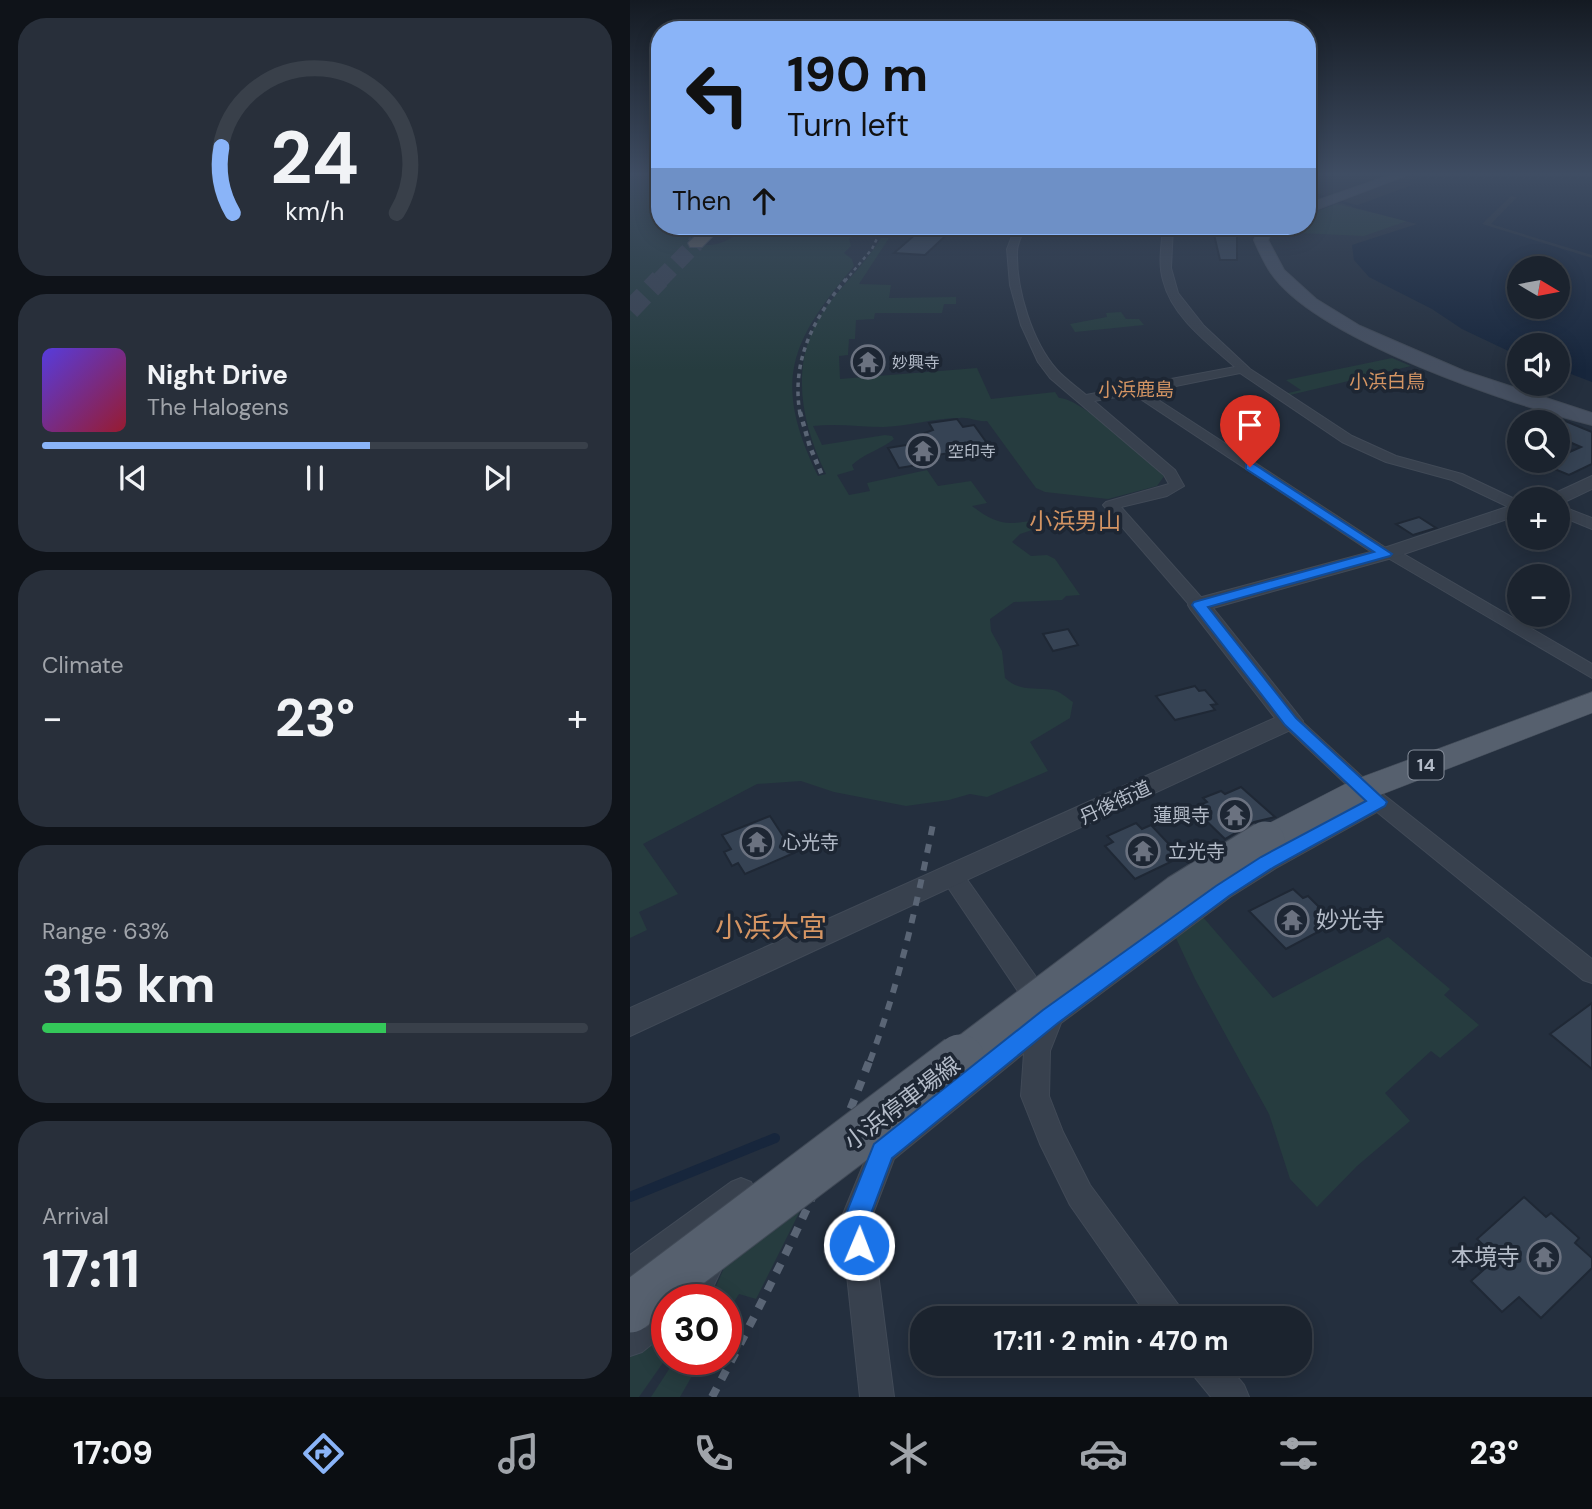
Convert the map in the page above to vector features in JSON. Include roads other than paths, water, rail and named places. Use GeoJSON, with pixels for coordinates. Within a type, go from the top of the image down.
{"type":"FeatureCollection","features":[{"type":"Feature","properties":{"kind":"highway"},"geometry":{"type":"LineString","coordinates":[[696,243],[699,240]]}},
{"type":"Feature","properties":{"kind":"main road"},"geometry":{"type":"LineString","coordinates":[[1261,240],[1269,262],[1299,293],[1334,317],[1390,347],[1443,370],[1592,419]]}},
{"type":"Feature","properties":{"kind":"main road","name":"小浜停車場線"},"geometry":{"type":"LineString","coordinates":[[630,1308],[1179,894],[1265,841],[1592,702]]}},
{"type":"Feature","properties":{"kind":"street"},"geometry":{"type":"LineString","coordinates":[[1015,240],[1012,249],[1015,283],[1023,313],[1038,350],[1055,379],[1066,384],[1170,473],[1177,485],[1162,493],[1111,505],[1199,605],[1290,721],[1371,796],[1592,973]]}},
{"type":"Feature","properties":{"kind":"street"},"geometry":{"type":"LineString","coordinates":[[1168,240],[1168,285],[1179,304],[1196,324],[1244,368]]}},
{"type":"Feature","properties":{"kind":"street"},"geometry":{"type":"LineString","coordinates":[[1083,399],[1242,369],[1347,439],[1391,459],[1457,477],[1507,502]]}},
{"type":"Feature","properties":{"kind":"street"},"geometry":{"type":"LineString","coordinates":[[1135,390],[1387,553],[1592,672]]}},
{"type":"Feature","properties":{"kind":"street"},"geometry":{"type":"LineString","coordinates":[[1570,493],[1592,482]]}},
{"type":"Feature","properties":{"kind":"street"},"geometry":{"type":"LineString","coordinates":[[1199,605],[1387,553],[1507,512]]}},
{"type":"Feature","properties":{"kind":"street"},"geometry":{"type":"LineString","coordinates":[[1570,515],[1592,524]]}},
{"type":"Feature","properties":{"kind":"street","name":"丹後街道"},"geometry":{"type":"LineString","coordinates":[[630,1023],[1290,721]]}},
{"type":"Feature","properties":{"kind":"street"},"geometry":{"type":"LineString","coordinates":[[877,1397],[856,1219],[883,1151],[1050,1017],[1234,884],[1371,796]]}},
{"type":"Feature","properties":{"kind":"street"},"geometry":{"type":"LineString","coordinates":[[953,877],[1050,1017]]}},
{"type":"Feature","properties":{"kind":"street"},"geometry":{"type":"LineString","coordinates":[[1050,1017],[1037,1051],[1035,1096],[1050,1135],[1080,1195],[1161,1306]]}},
{"type":"Feature","properties":{"kind":"street"},"geometry":{"type":"LineString","coordinates":[[630,1274],[741,1192],[698,1284]]}},
{"type":"Feature","properties":{"kind":"street"},"geometry":{"type":"LineString","coordinates":[[630,1340],[651,1324]]}},
{"type":"Feature","properties":{"kind":"street"},"geometry":{"type":"LineString","coordinates":[[1215,1376],[1232,1397]]}},
{"type":"Feature","properties":{"kind":"water"},"geometry":{"type":"Polygon","coordinates":[[[1367,240],[1592,240],[1592,382],[1570,374],[1570,333],[1507,333],[1507,350],[1462,329],[1432,309],[1369,277],[1354,260],[1352,245],[1367,240]]]}},
{"type":"Feature","properties":{"kind":"waterway"},"geometry":{"type":"LineString","coordinates":[[630,1197],[775,1138]]}},
{"type":"Feature","properties":{"kind":"tunnel"},"geometry":{"type":"LineString","coordinates":[[659,281],[696,243]]}},
{"type":"Feature","properties":{"kind":"tunnel"},"geometry":{"type":"LineString","coordinates":[[630,310],[660,279]]}},
{"type":"Feature","properties":{"kind":"railway"},"geometry":{"type":"LineString","coordinates":[[845,281],[876,240]]}},
{"type":"Feature","properties":{"kind":"railway"},"geometry":{"type":"LineString","coordinates":[[800,414],[799,376],[807,342],[824,310],[846,279]]}},
{"type":"Feature","properties":{"kind":"railway"},"geometry":{"type":"LineString","coordinates":[[800,412],[822,475]]}},
{"type":"Feature","properties":{"kind":"railway"},"geometry":{"type":"LineString","coordinates":[[870,1061],[906,944],[933,824]]}},
{"type":"Feature","properties":{"kind":"railway"},"geometry":{"type":"LineString","coordinates":[[712,1397],[797,1231],[870,1059]]}},
{"type":"Feature","properties":{"kind":"place","name":"妙興寺"},"geometry":{"type":"Point","coordinates":[868,362]}},
{"type":"Feature","properties":{"kind":"place","name":"空印寺"},"geometry":{"type":"Point","coordinates":[923,451]}},
{"type":"Feature","properties":{"kind":"place","name":"蓮興寺"},"geometry":{"type":"Point","coordinates":[1235,815]}},
{"type":"Feature","properties":{"kind":"place","name":"心光寺"},"geometry":{"type":"Point","coordinates":[757,842]}},
{"type":"Feature","properties":{"kind":"place","name":"立光寺"},"geometry":{"type":"Point","coordinates":[1143,851]}},
{"type":"Feature","properties":{"kind":"place","name":"妙光寺"},"geometry":{"type":"Point","coordinates":[1292,920]}},
{"type":"Feature","properties":{"kind":"place","name":"本境寺"},"geometry":{"type":"Point","coordinates":[1544,1257]}},
{"type":"Feature","properties":{"kind":"district","name":"小浜白鳥"},"geometry":{"type":"Point","coordinates":[1387,381]}},
{"type":"Feature","properties":{"kind":"district","name":"小浜鹿島"},"geometry":{"type":"Point","coordinates":[1136,389]}},
{"type":"Feature","properties":{"kind":"district","name":"小浜男山"},"geometry":{"type":"Point","coordinates":[1075,521]}},
{"type":"Feature","properties":{"kind":"district","name":"小浜大宮"},"geometry":{"type":"Point","coordinates":[771,927]}}]}
